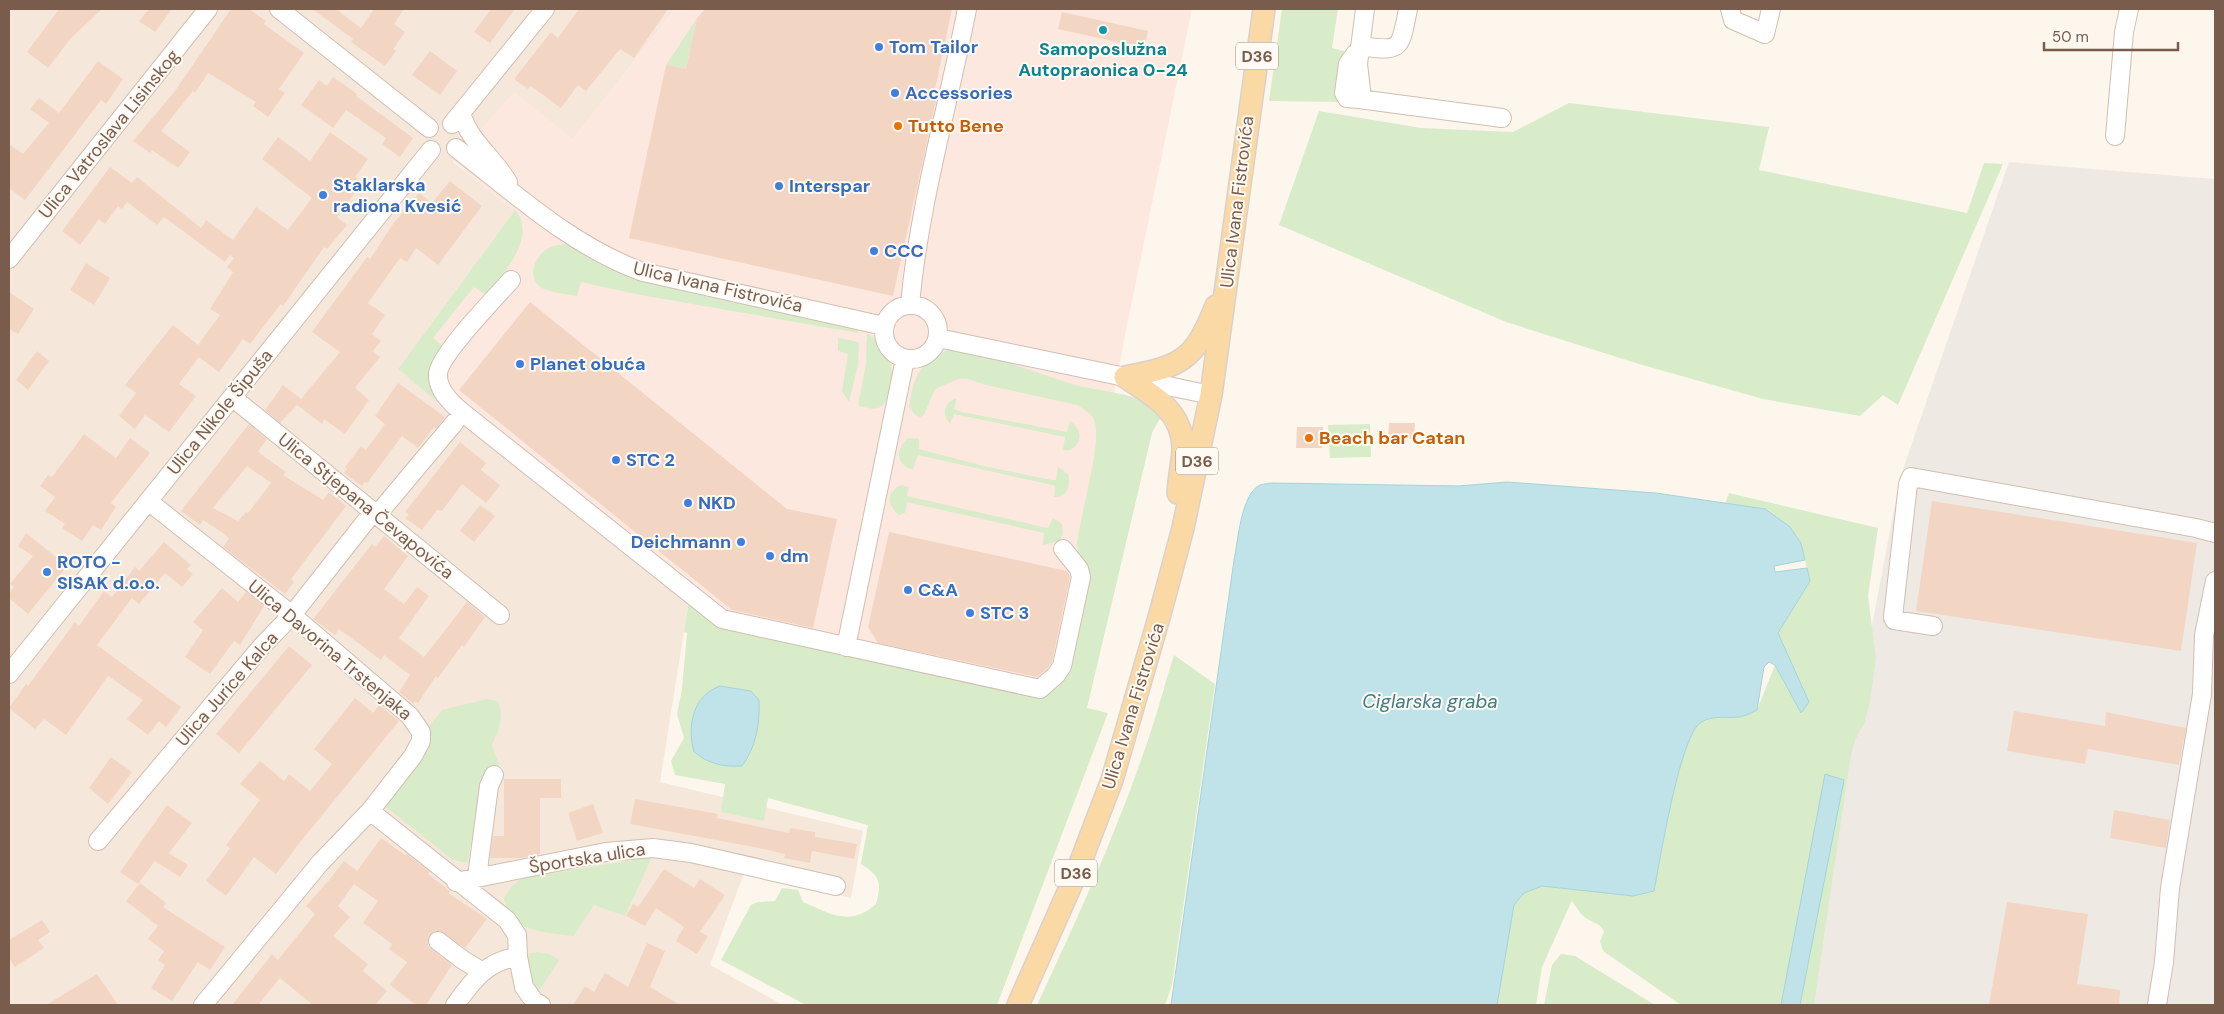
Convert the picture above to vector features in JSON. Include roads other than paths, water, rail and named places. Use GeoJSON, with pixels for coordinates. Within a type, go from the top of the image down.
{"type":"FeatureCollection","features":[{"type":"Feature","properties":{"kind":"main road","name":"Ulica Ivana Fistrovića"},"geometry":{"type":"LineString","coordinates":[[1018,1005],[1076,874],[1112,780],[1183,528],[1211,395],[1264,9]]}},
{"type":"Feature","properties":{"kind":"main road"},"geometry":{"type":"LineString","coordinates":[[1125,377],[1163,370],[1190,354],[1207,328],[1228,278]]}},
{"type":"Feature","properties":{"kind":"main road"},"geometry":{"type":"LineString","coordinates":[[1125,377],[1158,398],[1168,408],[1178,424],[1182,444],[1178,491],[1183,528]]}},
{"type":"Feature","properties":{"kind":"street","name":"Ulica Vatroslava Lisinskog"},"geometry":{"type":"LineString","coordinates":[[9,258],[208,9]]}},
{"type":"Feature","properties":{"kind":"street"},"geometry":{"type":"LineString","coordinates":[[279,9],[430,128]]}},
{"type":"Feature","properties":{"kind":"street"},"geometry":{"type":"LineString","coordinates":[[456,119],[442,121],[430,128],[426,142],[431,150],[442,154],[456,148],[459,138],[456,119],[545,9]]}},
{"type":"Feature","properties":{"kind":"street"},"geometry":{"type":"LineString","coordinates":[[910,304],[913,269],[921,220],[967,9]]}},
{"type":"Feature","properties":{"kind":"street"},"geometry":{"type":"LineString","coordinates":[[1365,9],[1358,64],[1361,90],[1359,99],[1502,118]]}},
{"type":"Feature","properties":{"kind":"street"},"geometry":{"type":"LineString","coordinates":[[1360,50],[1388,50],[1395,47],[1403,33],[1408,9]]}},
{"type":"Feature","properties":{"kind":"street"},"geometry":{"type":"LineString","coordinates":[[1730,9],[1733,20],[1765,34],[1771,9]]}},
{"type":"Feature","properties":{"kind":"street"},"geometry":{"type":"LineString","coordinates":[[2115,136],[2124,32],[2128,9]]}},
{"type":"Feature","properties":{"kind":"street","name":"Ulica Ivana Fistrovića"},"geometry":{"type":"LineString","coordinates":[[456,119],[499,168],[513,192]]}},
{"type":"Feature","properties":{"kind":"street","name":"Ulica Ivana Fistrovića"},"geometry":{"type":"LineString","coordinates":[[456,148],[513,192],[595,250],[625,265],[643,272],[884,326]]}},
{"type":"Feature","properties":{"kind":"street","name":"Ulica Nikole Šipuša"},"geometry":{"type":"LineString","coordinates":[[9,674],[431,150]]}},
{"type":"Feature","properties":{"kind":"street"},"geometry":{"type":"LineString","coordinates":[[511,280],[460,339],[442,364],[438,377],[444,394],[450,402],[722,619],[1040,689],[1048,684],[1062,666],[1080,577],[1079,569],[1063,549]]}},
{"type":"Feature","properties":{"kind":"street"},"geometry":{"type":"LineString","coordinates":[[910,304],[932,314],[937,322],[938,338],[933,349],[923,357],[905,359],[888,347],[885,340],[884,326],[894,311],[910,304]]}},
{"type":"Feature","properties":{"kind":"street"},"geometry":{"type":"LineString","coordinates":[[938,338],[1211,395]]}},
{"type":"Feature","properties":{"kind":"street"},"geometry":{"type":"LineString","coordinates":[[846,647],[905,359]]}},
{"type":"Feature","properties":{"kind":"street","name":"Ulica Stjepana Čevapovića"},"geometry":{"type":"LineString","coordinates":[[232,396],[500,615]]}},
{"type":"Feature","properties":{"kind":"street","name":"Ulica Jurice Kalca"},"geometry":{"type":"LineString","coordinates":[[98,841],[262,646],[292,615],[375,513],[455,422]]}},
{"type":"Feature","properties":{"kind":"street"},"geometry":{"type":"LineString","coordinates":[[1933,626],[1894,620],[1892,615],[1908,484],[1911,477],[2196,528],[2215,534]]}},
{"type":"Feature","properties":{"kind":"street","name":"Ulica Davorina Trstenjaka"},"geometry":{"type":"LineString","coordinates":[[148,501],[292,615],[410,716],[421,732],[421,741],[413,756],[370,811],[314,871],[203,1005]]}},
{"type":"Feature","properties":{"kind":"street"},"geometry":{"type":"LineString","coordinates":[[2158,1005],[2164,962],[2170,888],[2202,694],[2204,635],[2215,581]]}},
{"type":"Feature","properties":{"kind":"street"},"geometry":{"type":"LineString","coordinates":[[477,877],[489,786],[494,775]]}},
{"type":"Feature","properties":{"kind":"street"},"geometry":{"type":"LineString","coordinates":[[370,811],[456,882],[507,920],[517,935],[518,957],[524,987],[534,1001],[540,1005]]}},
{"type":"Feature","properties":{"kind":"street","name":"Športska ulica"},"geometry":{"type":"LineString","coordinates":[[456,882],[606,852],[654,848],[691,853],[836,886]]}},
{"type":"Feature","properties":{"kind":"street"},"geometry":{"type":"LineString","coordinates":[[438,941],[483,972]]}},
{"type":"Feature","properties":{"kind":"street"},"geometry":{"type":"LineString","coordinates":[[455,1005],[474,979],[483,972],[507,958],[518,957]]}},
{"type":"Feature","properties":{"kind":"water","name":"Ciglarska graba"},"geometry":{"type":"Polygon","coordinates":[[[1507,482],[1656,493],[1765,509],[1789,526],[1801,543],[1805,560],[1774,566],[1775,572],[1807,568],[1810,581],[1778,633],[1809,702],[1801,713],[1775,665],[1769,662],[1764,667],[1757,710],[1738,717],[1709,719],[1699,724],[1684,753],[1671,803],[1654,891],[1633,896],[1542,886],[1524,893],[1514,905],[1497,1005],[1171,1005],[1234,560],[1241,519],[1248,498],[1260,485],[1271,483],[1459,486],[1507,482]]]}},
{"type":"Feature","properties":{"kind":"water"},"geometry":{"type":"Polygon","coordinates":[[[720,686],[751,691],[759,700],[759,718],[754,743],[742,766],[716,764],[694,752],[691,733],[694,713],[703,697],[720,686]]]}},
{"type":"Feature","properties":{"kind":"water"},"geometry":{"type":"Polygon","coordinates":[[[1825,774],[1844,780],[1800,1005],[1781,1005],[1825,774]]]}},
{"type":"Feature","properties":{"kind":"place","name":"Samoposlužna Autopraonica 0-24"},"geometry":{"type":"Point","coordinates":[1103,30]}},
{"type":"Feature","properties":{"kind":"place","name":"Tom Tailor"},"geometry":{"type":"Point","coordinates":[879,47]}},
{"type":"Feature","properties":{"kind":"place","name":"Accessories"},"geometry":{"type":"Point","coordinates":[895,93]}},
{"type":"Feature","properties":{"kind":"place","name":"Tutto Bene"},"geometry":{"type":"Point","coordinates":[898,126]}},
{"type":"Feature","properties":{"kind":"place","name":"Interspar"},"geometry":{"type":"Point","coordinates":[779,186]}},
{"type":"Feature","properties":{"kind":"place","name":"Staklarska radiona Kvesić"},"geometry":{"type":"Point","coordinates":[323,195]}},
{"type":"Feature","properties":{"kind":"place","name":"CCC"},"geometry":{"type":"Point","coordinates":[874,251]}},
{"type":"Feature","properties":{"kind":"place","name":"Planet obuća"},"geometry":{"type":"Point","coordinates":[520,364]}},
{"type":"Feature","properties":{"kind":"place","name":"Beach bar Catan"},"geometry":{"type":"Point","coordinates":[1309,438]}},
{"type":"Feature","properties":{"kind":"place","name":"STC 2"},"geometry":{"type":"Point","coordinates":[616,460]}},
{"type":"Feature","properties":{"kind":"place","name":"NKD"},"geometry":{"type":"Point","coordinates":[688,503]}},
{"type":"Feature","properties":{"kind":"place","name":"Deichmann"},"geometry":{"type":"Point","coordinates":[741,542]}},
{"type":"Feature","properties":{"kind":"place","name":"dm"},"geometry":{"type":"Point","coordinates":[770,556]}},
{"type":"Feature","properties":{"kind":"place","name":"ROTO - SISAK d.o.o."},"geometry":{"type":"Point","coordinates":[47,572]}},
{"type":"Feature","properties":{"kind":"place","name":"C&A"},"geometry":{"type":"Point","coordinates":[908,590]}},
{"type":"Feature","properties":{"kind":"place","name":"STC 3"},"geometry":{"type":"Point","coordinates":[970,613]}}]}
